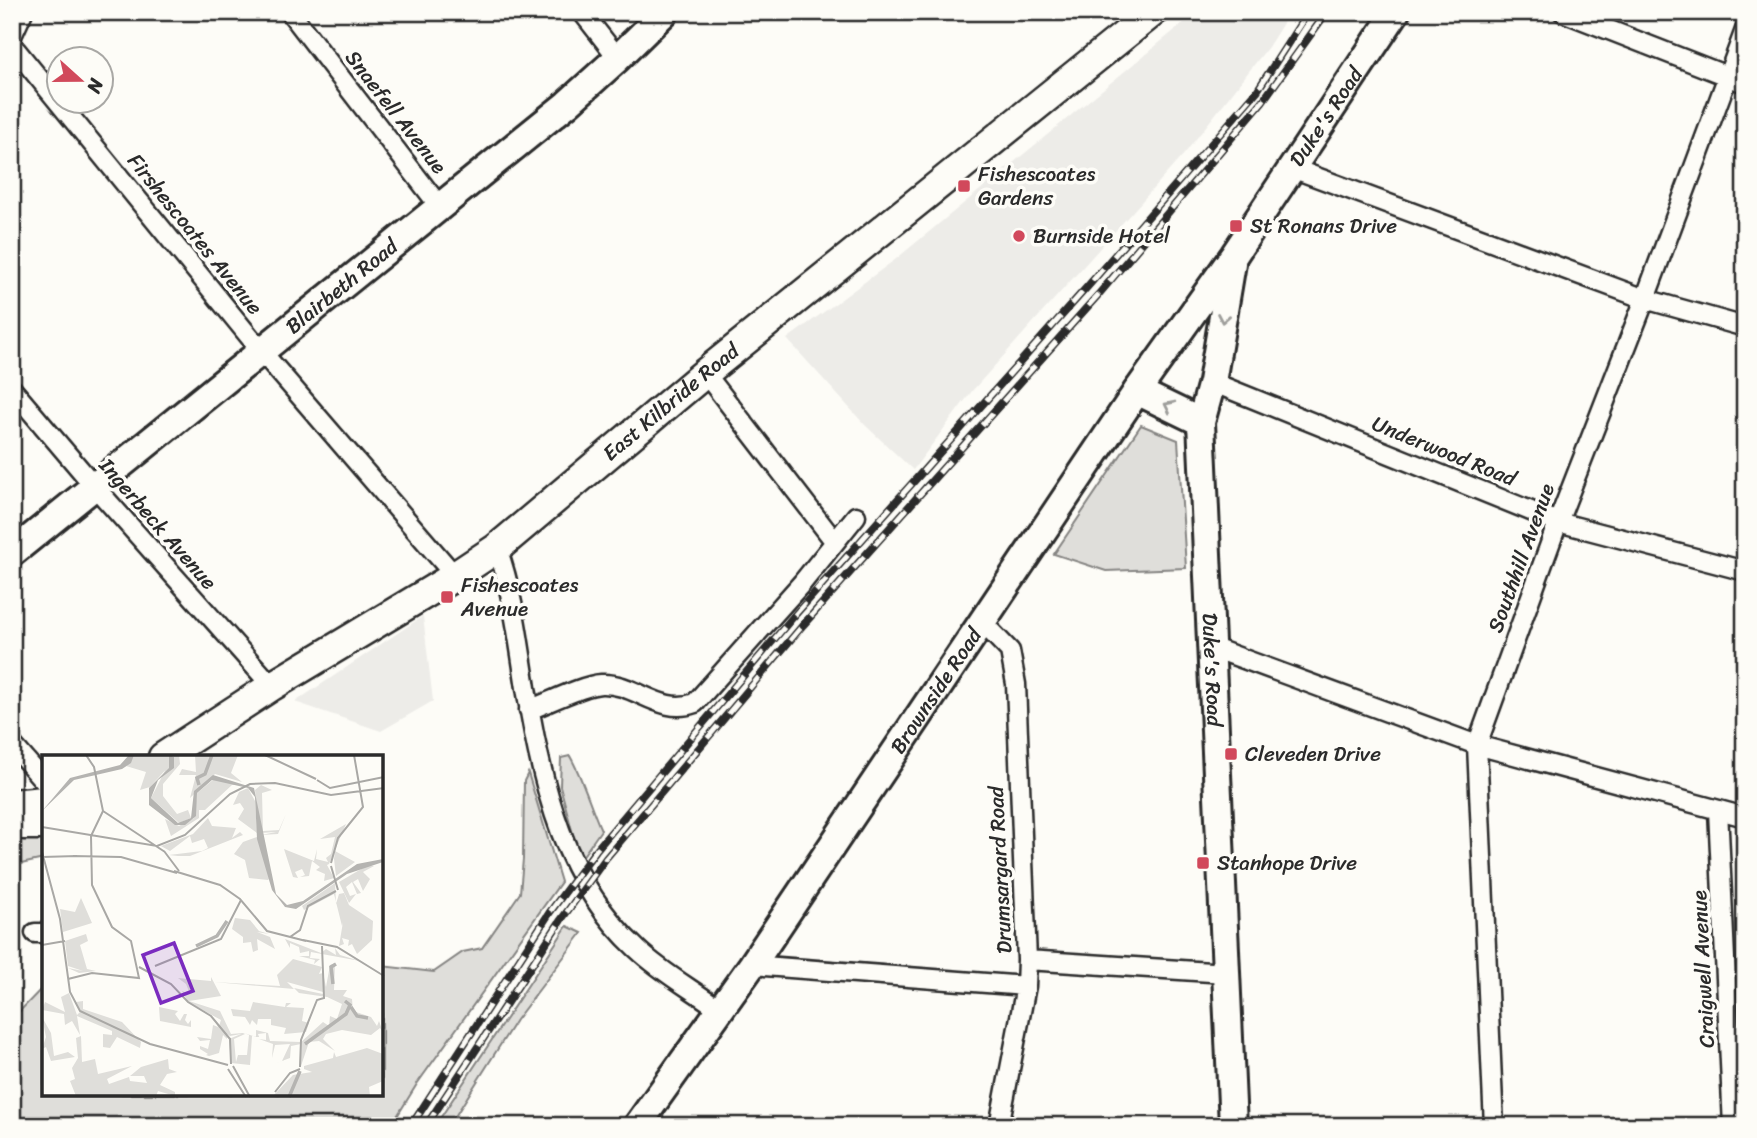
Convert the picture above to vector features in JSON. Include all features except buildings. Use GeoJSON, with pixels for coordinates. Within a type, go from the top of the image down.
{"type":"FeatureCollection","features":[{"type":"Feature","properties":{"kind":"main road","name":"East Kilbride Road"},"geometry":{"type":"LineString","coordinates":[[180,752],[272,686],[497,548],[705,373],[1153,12]]}},
{"type":"Feature","properties":{"kind":"main road"},"geometry":{"type":"LineString","coordinates":[[12,804],[42,801]]}},
{"type":"Feature","properties":{"kind":"main road"},"geometry":{"type":"LineString","coordinates":[[12,825],[42,825]]}},
{"type":"Feature","properties":{"kind":"street"},"geometry":{"type":"LineString","coordinates":[[12,36],[23,12]]}},
{"type":"Feature","properties":{"kind":"street","name":"Snaefell Avenue"},"geometry":{"type":"LineString","coordinates":[[290,12],[440,207]]}},
{"type":"Feature","properties":{"kind":"street"},"geometry":{"type":"LineString","coordinates":[[582,12],[618,58]]}},
{"type":"Feature","properties":{"kind":"street","name":"Blairbeth Road"},"geometry":{"type":"LineString","coordinates":[[12,553],[567,104],[664,12]]}},
{"type":"Feature","properties":{"kind":"street","name":"Duke's Road"},"geometry":{"type":"LineString","coordinates":[[1233,1126],[1201,422],[1212,382],[1234,255],[1396,12]]}},
{"type":"Feature","properties":{"kind":"street"},"geometry":{"type":"LineString","coordinates":[[1563,12],[1745,83]]}},
{"type":"Feature","properties":{"kind":"street","name":"Southhill Avenue"},"geometry":{"type":"LineString","coordinates":[[1494,1126],[1477,745],[1558,522],[1745,30]]}},
{"type":"Feature","properties":{"kind":"street","name":"Firshescoates Avenue"},"geometry":{"type":"LineString","coordinates":[[12,45],[262,352],[455,576]]}},
{"type":"Feature","properties":{"kind":"street"},"geometry":{"type":"LineString","coordinates":[[1292,167],[1645,299],[1745,327]]}},
{"type":"Feature","properties":{"kind":"street","name":"Brownside Road"},"geometry":{"type":"LineString","coordinates":[[637,1126],[752,965],[1137,391],[1234,255]]}},
{"type":"Feature","properties":{"kind":"street"},"geometry":{"type":"LineString","coordinates":[[705,373],[835,542]]}},
{"type":"Feature","properties":{"kind":"street","name":"Underwood Road"},"geometry":{"type":"LineString","coordinates":[[1212,382],[1558,522],[1745,571]]}},
{"type":"Feature","properties":{"kind":"street","name":"Ingerbeck Avenue"},"geometry":{"type":"LineString","coordinates":[[12,389],[272,686]]}},
{"type":"Feature","properties":{"kind":"street"},"geometry":{"type":"LineString","coordinates":[[1137,391],[1201,422]]}},
{"type":"Feature","properties":{"kind":"street"},"geometry":{"type":"LineString","coordinates":[[529,710],[601,684],[619,687],[671,707],[695,703],[803,583],[856,516]]}},
{"type":"Feature","properties":{"kind":"street"},"geometry":{"type":"LineString","coordinates":[[497,548],[508,577],[529,710],[552,811],[573,864],[610,920],[638,950],[719,1009]]}},
{"type":"Feature","properties":{"kind":"street","name":"Drumsargard Road"},"geometry":{"type":"LineString","coordinates":[[982,622],[1010,651],[1016,684],[1027,960],[1026,986],[999,1126]]}},
{"type":"Feature","properties":{"kind":"street"},"geometry":{"type":"LineString","coordinates":[[1212,647],[1477,745],[1745,817]]}},
{"type":"Feature","properties":{"kind":"street"},"geometry":{"type":"LineString","coordinates":[[12,744],[42,779]]}},
{"type":"Feature","properties":{"kind":"street","name":"Craigwell Avenue"},"geometry":{"type":"LineString","coordinates":[[1718,810],[1733,1126]]}},
{"type":"Feature","properties":{"kind":"street"},"geometry":{"type":"LineString","coordinates":[[1027,960],[1226,973]]}},
{"type":"Feature","properties":{"kind":"street"},"geometry":{"type":"LineString","coordinates":[[752,965],[1026,986]]}},
{"type":"Feature","properties":{"kind":"shaded area"},"geometry":{"type":"Polygon","coordinates":[[[1197,12],[1290,12],[1268,47],[1185,153],[972,391],[913,470],[865,425],[787,339],[896,259],[1197,12]]]}},
{"type":"Feature","properties":{"kind":"shaded area"},"geometry":{"type":"Polygon","coordinates":[[[1141,425],[1178,440],[1186,568],[1106,571],[1054,554],[1141,425]]]}},
{"type":"Feature","properties":{"kind":"shaded area"},"geometry":{"type":"Polygon","coordinates":[[[423,616],[433,701],[381,731],[295,702],[423,616]]]}},
{"type":"Feature","properties":{"kind":"shaded area"},"geometry":{"type":"Polygon","coordinates":[[[570,756],[601,830],[580,860],[560,786],[561,758],[570,756]]]}},
{"type":"Feature","properties":{"kind":"shaded area"},"geometry":{"type":"Polygon","coordinates":[[[528,773],[561,882],[417,1084],[391,1126],[12,1126],[12,1011],[19,1012],[42,988],[42,1096],[383,1096],[383,966],[434,972],[463,952],[482,948],[520,893],[524,781],[528,773]]]}},
{"type":"Feature","properties":{"kind":"shaded area"},"geometry":{"type":"Polygon","coordinates":[[[42,835],[42,859],[12,866],[12,842],[42,835]]]}},
{"type":"Feature","properties":{"kind":"shaded area"},"geometry":{"type":"Polygon","coordinates":[[[567,926],[582,933],[516,1020],[449,1126],[435,1126],[567,926]]]}},
{"type":"Feature","properties":{"kind":"railway"},"geometry":{"type":"LineString","coordinates":[[411,1126],[550,912],[596,850],[793,617],[1088,286],[1257,91],[1308,12]]}},
{"type":"Feature","properties":{"kind":"railway"},"geometry":{"type":"LineString","coordinates":[[426,1126],[561,920],[606,858],[803,625],[1098,295],[1262,102],[1327,12]]}},
{"type":"Feature","properties":{"kind":"place","name":"Fishescoates Gardens"},"geometry":{"type":"Point","coordinates":[964,186]}},
{"type":"Feature","properties":{"kind":"place","name":"St Ronans Drive"},"geometry":{"type":"Point","coordinates":[1236,226]}},
{"type":"Feature","properties":{"kind":"place","name":"Burnside Hotel"},"geometry":{"type":"Point","coordinates":[1019,236]}},
{"type":"Feature","properties":{"kind":"place","name":"Fishescoates Avenue"},"geometry":{"type":"Point","coordinates":[447,597]}},
{"type":"Feature","properties":{"kind":"place","name":"Cleveden Drive"},"geometry":{"type":"Point","coordinates":[1231,754]}},
{"type":"Feature","properties":{"kind":"place","name":"Stanhope Drive"},"geometry":{"type":"Point","coordinates":[1203,863]}}]}
